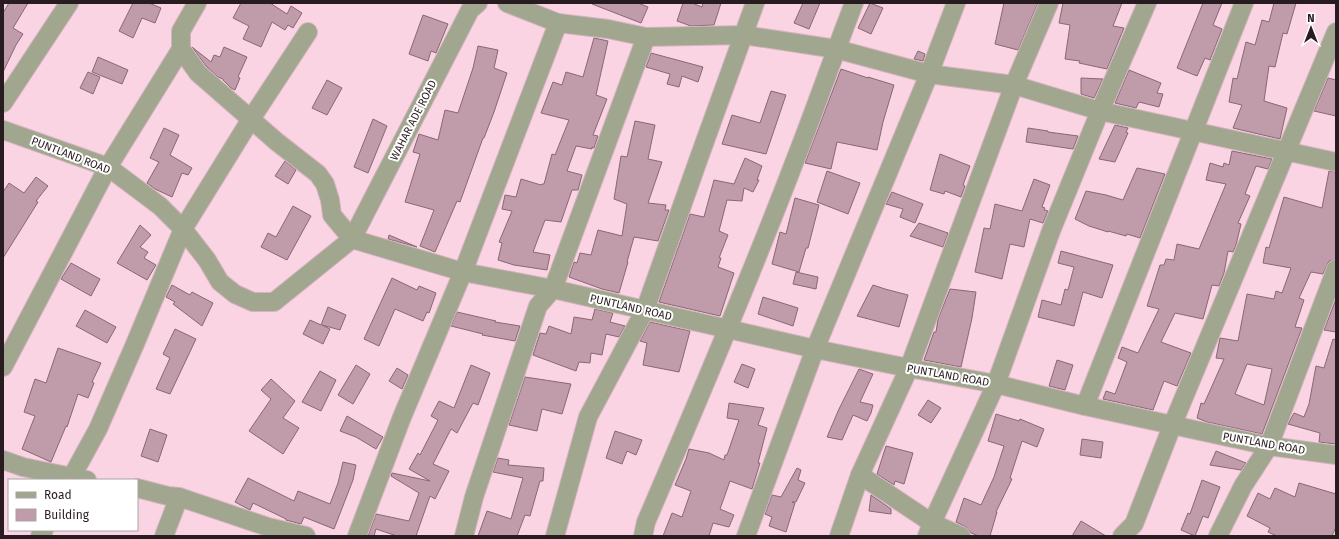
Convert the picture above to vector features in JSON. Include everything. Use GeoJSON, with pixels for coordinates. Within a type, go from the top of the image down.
{"type":"FeatureCollection","features":[{"type":"Feature","properties":{"kind":"street"},"geometry":{"type":"LineString","coordinates":[[3,104],[69,3]]}},
{"type":"Feature","properties":{"kind":"street"},"geometry":{"type":"LineString","coordinates":[[3,367],[108,167],[181,49],[181,31],[197,3]]}},
{"type":"Feature","properties":{"kind":"street","name":"WAHAR ADE ROAD"},"geometry":{"type":"LineString","coordinates":[[352,239],[470,10],[478,3]]}},
{"type":"Feature","properties":{"kind":"street"},"geometry":{"type":"LineString","coordinates":[[507,3],[558,23],[608,29],[646,37],[744,35],[836,49],[929,74],[1014,85],[1100,111],[1336,162]]}},
{"type":"Feature","properties":{"kind":"street"},"geometry":{"type":"LineString","coordinates":[[555,536],[588,417],[645,310],[700,154],[756,3]]}},
{"type":"Feature","properties":{"kind":"street"},"geometry":{"type":"LineString","coordinates":[[643,536],[646,522],[728,329],[800,149],[854,3]]}},
{"type":"Feature","properties":{"kind":"street"},"geometry":{"type":"LineString","coordinates":[[746,536],[815,349],[929,74],[956,3]]}},
{"type":"Feature","properties":{"kind":"street"},"geometry":{"type":"LineString","coordinates":[[839,536],[860,475],[909,368],[1014,85],[1049,3]]}},
{"type":"Feature","properties":{"kind":"street"},"geometry":{"type":"LineString","coordinates":[[930,530],[996,384],[1051,231],[1100,111],[1147,3]]}},
{"type":"Feature","properties":{"kind":"street"},"geometry":{"type":"LineString","coordinates":[[1085,406],[1244,3]]}},
{"type":"Feature","properties":{"kind":"street"},"geometry":{"type":"LineString","coordinates":[[357,536],[402,417],[463,272],[558,23]]}},
{"type":"Feature","properties":{"kind":"street"},"geometry":{"type":"LineString","coordinates":[[3,460],[23,467],[77,479],[136,344],[183,229],[251,119],[308,32]]}},
{"type":"Feature","properties":{"kind":"street"},"geometry":{"type":"LineString","coordinates":[[1122,536],[1134,524],[1172,426],[1336,32]]}},
{"type":"Feature","properties":{"kind":"street"},"geometry":{"type":"LineString","coordinates":[[464,536],[474,497],[538,306],[553,289],[646,37]]}},
{"type":"Feature","properties":{"kind":"street"},"geometry":{"type":"LineString","coordinates":[[181,49],[198,73],[318,174],[325,184],[330,200],[332,215],[352,239]]}},
{"type":"Feature","properties":{"kind":"street","name":"PUNTLAND ROAD"},"geometry":{"type":"LineString","coordinates":[[3,130],[108,167],[160,206],[183,229],[207,260],[220,282],[235,294],[253,302],[274,302],[352,239],[463,272],[553,289],[815,349],[996,384],[1172,426],[1269,446],[1336,454]]}},
{"type":"Feature","properties":{"kind":"street"},"geometry":{"type":"LineString","coordinates":[[1218,536],[1243,486],[1269,446],[1336,269]]}},
{"type":"Feature","properties":{"kind":"street"},"geometry":{"type":"LineString","coordinates":[[860,475],[930,530],[961,536]]}},
{"type":"Feature","properties":{"kind":"street"},"geometry":{"type":"LineString","coordinates":[[138,488],[168,496],[179,497],[268,527],[306,536]]}},
{"type":"Feature","properties":{"kind":"street"},"geometry":{"type":"LineString","coordinates":[[164,536],[179,497]]}},
{"type":"Feature","properties":{"kind":"building"},"geometry":{"type":"Polygon","coordinates":[[[9,3],[28,3],[13,28],[23,34],[3,72],[3,13],[9,3]]]}},
{"type":"Feature","properties":{"kind":"building"},"geometry":{"type":"Polygon","coordinates":[[[133,3],[149,3],[161,8],[155,23],[142,18],[133,38],[119,31],[133,3]]]}},
{"type":"Feature","properties":{"kind":"building"},"geometry":{"type":"Polygon","coordinates":[[[241,3],[270,3],[287,14],[291,6],[302,13],[293,28],[288,25],[285,30],[272,22],[261,47],[243,39],[249,26],[233,18],[241,3]]]}},
{"type":"Feature","properties":{"kind":"building"},"geometry":{"type":"Polygon","coordinates":[[[592,3],[638,3],[648,7],[641,23],[592,3]]]}},
{"type":"Feature","properties":{"kind":"building"},"geometry":{"type":"Polygon","coordinates":[[[683,3],[692,3],[702,7],[703,3],[721,3],[714,25],[691,26],[677,21],[683,3]]]}},
{"type":"Feature","properties":{"kind":"building"},"geometry":{"type":"Polygon","coordinates":[[[803,3],[820,3],[809,29],[794,23],[803,3]]]}},
{"type":"Feature","properties":{"kind":"building"},"geometry":{"type":"Polygon","coordinates":[[[870,3],[883,8],[871,34],[858,28],[870,3]]]}},
{"type":"Feature","properties":{"kind":"building"},"geometry":{"type":"Polygon","coordinates":[[[1004,3],[1038,3],[1018,50],[995,44],[1004,3]]]}},
{"type":"Feature","properties":{"kind":"building"},"geometry":{"type":"Polygon","coordinates":[[[1063,3],[1122,3],[1113,26],[1124,28],[1107,69],[1079,63],[1080,61],[1065,59],[1070,25],[1059,23],[1063,3]]]}},
{"type":"Feature","properties":{"kind":"building"},"geometry":{"type":"Polygon","coordinates":[[[1203,3],[1222,3],[1213,25],[1222,29],[1210,60],[1205,58],[1197,76],[1177,68],[1203,3]]]}},
{"type":"Feature","properties":{"kind":"building"},"geometry":{"type":"Polygon","coordinates":[[[1274,3],[1296,3],[1287,34],[1283,33],[1275,67],[1269,66],[1264,101],[1287,108],[1280,139],[1233,128],[1242,105],[1229,102],[1233,78],[1237,79],[1246,42],[1255,45],[1262,20],[1269,22],[1274,3]]]}},
{"type":"Feature","properties":{"kind":"building"},"geometry":{"type":"Polygon","coordinates":[[[423,15],[448,24],[436,53],[431,51],[428,61],[409,54],[423,15]]]}},
{"type":"Feature","properties":{"kind":"building"},"geometry":{"type":"Polygon","coordinates":[[[594,38],[608,41],[596,95],[607,99],[593,135],[598,136],[594,148],[592,147],[592,149],[576,146],[567,171],[582,175],[578,190],[572,190],[561,222],[545,220],[533,252],[550,255],[547,270],[514,265],[498,260],[502,243],[499,242],[512,211],[502,209],[505,195],[516,197],[521,179],[541,185],[544,184],[552,154],[555,155],[569,120],[541,113],[553,82],[562,85],[566,72],[583,77],[594,38]]]}},
{"type":"Feature","properties":{"kind":"building"},"geometry":{"type":"Polygon","coordinates":[[[478,46],[498,50],[494,68],[507,73],[460,202],[457,201],[435,252],[420,246],[434,210],[405,202],[420,154],[413,152],[419,134],[438,140],[445,110],[458,113],[473,68],[478,46]]]}},
{"type":"Feature","properties":{"kind":"building"},"geometry":{"type":"Polygon","coordinates":[[[192,47],[211,62],[214,55],[220,57],[224,47],[247,57],[238,77],[240,78],[235,90],[206,66],[192,47]]]}},
{"type":"Feature","properties":{"kind":"building"},"geometry":{"type":"Polygon","coordinates":[[[918,51],[925,54],[923,61],[914,59],[918,51]]]}},
{"type":"Feature","properties":{"kind":"building"},"geometry":{"type":"Polygon","coordinates":[[[651,53],[703,67],[698,82],[682,76],[679,87],[667,84],[670,74],[646,67],[651,53]]]}},
{"type":"Feature","properties":{"kind":"building"},"geometry":{"type":"Polygon","coordinates":[[[98,57],[128,70],[122,84],[92,72],[98,57]]]}},
{"type":"Feature","properties":{"kind":"building"},"geometry":{"type":"Polygon","coordinates":[[[841,69],[894,85],[883,122],[877,150],[837,142],[831,169],[805,163],[841,69]]]}},
{"type":"Feature","properties":{"kind":"building"},"geometry":{"type":"Polygon","coordinates":[[[1129,70],[1161,83],[1157,93],[1163,94],[1159,107],[1139,102],[1136,108],[1115,103],[1129,70]]]}},
{"type":"Feature","properties":{"kind":"building"},"geometry":{"type":"Polygon","coordinates":[[[88,72],[100,77],[93,94],[80,88],[88,72]]]}},
{"type":"Feature","properties":{"kind":"building"},"geometry":{"type":"Polygon","coordinates":[[[1081,78],[1103,79],[1094,98],[1081,94],[1081,78]]]}},
{"type":"Feature","properties":{"kind":"building"},"geometry":{"type":"Polygon","coordinates":[[[1328,78],[1336,80],[1336,116],[1314,111],[1328,78]]]}},
{"type":"Feature","properties":{"kind":"building"},"geometry":{"type":"Polygon","coordinates":[[[327,80],[342,88],[327,115],[312,108],[327,80]]]}},
{"type":"Feature","properties":{"kind":"building"},"geometry":{"type":"Polygon","coordinates":[[[771,91],[786,95],[766,154],[722,144],[732,115],[760,123],[771,91]]]}},
{"type":"Feature","properties":{"kind":"building"},"geometry":{"type":"Polygon","coordinates":[[[373,119],[387,126],[368,173],[354,167],[373,119]]]}},
{"type":"Feature","properties":{"kind":"building"},"geometry":{"type":"Polygon","coordinates":[[[635,121],[655,125],[648,159],[662,162],[648,203],[666,205],[665,210],[669,210],[658,241],[634,237],[619,293],[602,289],[569,277],[574,262],[577,263],[580,253],[591,255],[598,230],[622,236],[627,204],[614,199],[621,156],[627,157],[635,121]]]}},
{"type":"Feature","properties":{"kind":"building"},"geometry":{"type":"Polygon","coordinates":[[[1115,125],[1128,128],[1126,132],[1128,133],[1115,162],[1099,159],[1115,125]]]}},
{"type":"Feature","properties":{"kind":"building"},"geometry":{"type":"Polygon","coordinates":[[[164,128],[179,135],[170,155],[192,168],[188,175],[182,173],[172,197],[155,189],[147,183],[159,162],[150,158],[164,128]]]}},
{"type":"Feature","properties":{"kind":"building"},"geometry":{"type":"Polygon","coordinates":[[[1028,128],[1078,136],[1073,149],[1026,142],[1028,128]]]}},
{"type":"Feature","properties":{"kind":"building"},"geometry":{"type":"Polygon","coordinates":[[[1232,151],[1272,159],[1268,169],[1256,166],[1245,194],[1250,196],[1238,223],[1241,224],[1236,245],[1233,252],[1228,251],[1224,273],[1219,286],[1212,285],[1203,319],[1175,313],[1161,342],[1191,353],[1177,386],[1164,381],[1153,410],[1103,399],[1106,391],[1115,394],[1127,362],[1118,358],[1122,347],[1138,353],[1159,309],[1147,306],[1160,265],[1164,265],[1166,259],[1174,260],[1177,244],[1199,249],[1226,184],[1206,180],[1210,163],[1223,167],[1224,163],[1229,165],[1232,151]]]}},
{"type":"Feature","properties":{"kind":"building"},"geometry":{"type":"Polygon","coordinates":[[[940,154],[970,166],[963,185],[965,186],[961,197],[945,191],[944,194],[930,190],[940,154]]]}},
{"type":"Feature","properties":{"kind":"building"},"geometry":{"type":"Polygon","coordinates":[[[745,158],[762,166],[757,180],[759,180],[753,192],[744,188],[742,201],[727,200],[719,231],[728,235],[719,258],[721,258],[718,267],[734,273],[720,316],[659,302],[690,214],[704,217],[714,180],[734,184],[745,158]]]}},
{"type":"Feature","properties":{"kind":"building"},"geometry":{"type":"Polygon","coordinates":[[[285,161],[296,170],[288,184],[275,176],[285,161]]]}},
{"type":"Feature","properties":{"kind":"building"},"geometry":{"type":"Polygon","coordinates":[[[1137,168],[1165,174],[1140,238],[1127,234],[1126,236],[1108,232],[1089,226],[1075,219],[1086,191],[1123,200],[1137,168]]]}},
{"type":"Feature","properties":{"kind":"building"},"geometry":{"type":"Polygon","coordinates":[[[827,171],[860,183],[848,214],[817,202],[827,171]]]}},
{"type":"Feature","properties":{"kind":"building"},"geometry":{"type":"Polygon","coordinates":[[[1329,171],[1336,172],[1336,259],[1329,261],[1323,274],[1311,272],[1299,298],[1304,300],[1295,327],[1302,328],[1262,434],[1207,422],[1197,418],[1201,403],[1204,404],[1224,359],[1216,358],[1220,338],[1238,341],[1247,294],[1274,299],[1276,291],[1282,293],[1291,268],[1263,263],[1266,247],[1269,248],[1284,197],[1322,208],[1329,171]],[[1247,364],[1235,394],[1264,405],[1272,369],[1247,364]]]}},
{"type":"Feature","properties":{"kind":"building"},"geometry":{"type":"Polygon","coordinates":[[[36,177],[48,186],[36,201],[38,202],[3,258],[3,192],[9,183],[24,193],[36,177]]]}},
{"type":"Feature","properties":{"kind":"building"},"geometry":{"type":"Polygon","coordinates":[[[1034,179],[1050,185],[1042,207],[1045,208],[1044,210],[1048,211],[1043,223],[1030,219],[1024,247],[1010,244],[1002,279],[975,272],[984,228],[990,229],[995,204],[1022,211],[1034,179]]]}},
{"type":"Feature","properties":{"kind":"building"},"geometry":{"type":"Polygon","coordinates":[[[892,192],[923,204],[915,223],[900,217],[903,209],[886,204],[892,192]]]}},
{"type":"Feature","properties":{"kind":"building"},"geometry":{"type":"Polygon","coordinates":[[[795,198],[819,205],[808,248],[806,248],[799,272],[772,264],[780,232],[786,234],[795,198]]]}},
{"type":"Feature","properties":{"kind":"building"},"geometry":{"type":"Polygon","coordinates":[[[293,206],[311,216],[287,260],[261,247],[268,233],[276,237],[293,206]]]}},
{"type":"Feature","properties":{"kind":"building"},"geometry":{"type":"Polygon","coordinates":[[[919,223],[948,233],[943,247],[910,236],[919,223]]]}},
{"type":"Feature","properties":{"kind":"building"},"geometry":{"type":"Polygon","coordinates":[[[140,225],[151,235],[140,247],[148,252],[144,258],[156,265],[147,280],[117,263],[140,225]]]}},
{"type":"Feature","properties":{"kind":"building"},"geometry":{"type":"Polygon","coordinates":[[[389,235],[417,247],[388,239],[389,235]]]}},
{"type":"Feature","properties":{"kind":"building"},"geometry":{"type":"Polygon","coordinates":[[[1061,251],[1113,265],[1102,298],[1083,292],[1074,326],[1038,317],[1042,300],[1061,305],[1065,289],[1068,290],[1074,267],[1058,263],[1061,251]]]}},
{"type":"Feature","properties":{"kind":"building"},"geometry":{"type":"Polygon","coordinates":[[[71,263],[100,279],[91,296],[61,279],[71,263]]]}},
{"type":"Feature","properties":{"kind":"building"},"geometry":{"type":"Polygon","coordinates":[[[796,272],[818,277],[816,289],[793,284],[796,272]]]}},
{"type":"Feature","properties":{"kind":"building"},"geometry":{"type":"Polygon","coordinates":[[[392,278],[417,290],[419,286],[436,293],[429,313],[427,312],[423,321],[395,309],[379,346],[364,339],[392,278]]]}},
{"type":"Feature","properties":{"kind":"building"},"geometry":{"type":"Polygon","coordinates":[[[172,285],[190,295],[192,292],[213,303],[202,326],[173,304],[175,302],[166,297],[172,285]]]}},
{"type":"Feature","properties":{"kind":"building"},"geometry":{"type":"Polygon","coordinates":[[[873,285],[908,295],[899,327],[857,316],[873,285]]]}},
{"type":"Feature","properties":{"kind":"building"},"geometry":{"type":"Polygon","coordinates":[[[950,289],[976,292],[961,367],[924,360],[934,332],[936,332],[938,319],[950,289]]]}},
{"type":"Feature","properties":{"kind":"building"},"geometry":{"type":"Polygon","coordinates":[[[763,297],[798,308],[793,326],[758,314],[763,297]]]}},
{"type":"Feature","properties":{"kind":"building"},"geometry":{"type":"Polygon","coordinates":[[[1336,299],[1336,332],[1324,330],[1336,299]]]}},
{"type":"Feature","properties":{"kind":"building"},"geometry":{"type":"Polygon","coordinates":[[[328,307],[346,315],[340,330],[322,325],[330,329],[323,344],[303,334],[310,320],[321,325],[328,307]]]}},
{"type":"Feature","properties":{"kind":"building"},"geometry":{"type":"Polygon","coordinates":[[[595,309],[613,313],[610,322],[625,326],[619,337],[606,334],[602,355],[591,353],[590,363],[579,362],[576,371],[533,355],[540,333],[546,334],[549,326],[571,334],[574,317],[592,320],[595,309]]]}},
{"type":"Feature","properties":{"kind":"building"},"geometry":{"type":"Polygon","coordinates":[[[85,310],[116,327],[107,343],[76,326],[85,310]]]}},
{"type":"Feature","properties":{"kind":"building"},"geometry":{"type":"Polygon","coordinates":[[[457,312],[496,321],[495,322],[520,326],[515,341],[482,335],[483,334],[451,326],[457,312]]]}},
{"type":"Feature","properties":{"kind":"building"},"geometry":{"type":"Polygon","coordinates":[[[650,322],[690,331],[679,372],[643,365],[647,343],[640,341],[650,322]]]}},
{"type":"Feature","properties":{"kind":"building"},"geometry":{"type":"Polygon","coordinates":[[[175,329],[196,339],[170,394],[156,389],[170,358],[163,354],[175,329]]]}},
{"type":"Feature","properties":{"kind":"building"},"geometry":{"type":"Polygon","coordinates":[[[1333,339],[1336,340],[1336,444],[1319,442],[1320,433],[1288,424],[1294,413],[1304,417],[1309,404],[1316,366],[1324,368],[1333,339]]]}},
{"type":"Feature","properties":{"kind":"building"},"geometry":{"type":"Polygon","coordinates":[[[58,348],[101,363],[92,382],[94,383],[88,398],[78,394],[67,427],[66,426],[51,462],[22,449],[35,416],[24,412],[35,379],[46,383],[58,348]]]}},
{"type":"Feature","properties":{"kind":"building"},"geometry":{"type":"Polygon","coordinates":[[[1057,360],[1073,365],[1065,390],[1049,386],[1057,360]]]}},
{"type":"Feature","properties":{"kind":"building"},"geometry":{"type":"Polygon","coordinates":[[[742,364],[755,369],[748,388],[734,382],[742,364]]]}},
{"type":"Feature","properties":{"kind":"building"},"geometry":{"type":"Polygon","coordinates":[[[356,365],[370,374],[353,404],[338,395],[356,365]]]}},
{"type":"Feature","properties":{"kind":"building"},"geometry":{"type":"Polygon","coordinates":[[[471,365],[490,373],[478,405],[473,403],[457,433],[451,429],[433,464],[449,471],[435,499],[430,496],[416,536],[397,536],[376,529],[374,536],[368,536],[376,514],[409,521],[419,493],[391,476],[392,473],[430,481],[409,469],[418,453],[420,455],[438,420],[431,416],[439,401],[454,408],[471,365]]]}},
{"type":"Feature","properties":{"kind":"building"},"geometry":{"type":"Polygon","coordinates":[[[397,368],[408,375],[402,389],[389,381],[397,368]]]}},
{"type":"Feature","properties":{"kind":"building"},"geometry":{"type":"Polygon","coordinates":[[[859,369],[873,374],[860,402],[873,405],[871,413],[867,421],[853,415],[842,440],[827,437],[839,409],[859,369]]]}},
{"type":"Feature","properties":{"kind":"building"},"geometry":{"type":"Polygon","coordinates":[[[320,371],[336,380],[321,411],[302,402],[320,371]]]}},
{"type":"Feature","properties":{"kind":"building"},"geometry":{"type":"Polygon","coordinates":[[[525,377],[571,384],[562,414],[542,409],[537,431],[509,425],[525,377]]]}},
{"type":"Feature","properties":{"kind":"building"},"geometry":{"type":"Polygon","coordinates":[[[271,379],[295,401],[283,418],[299,428],[283,454],[249,431],[271,399],[261,390],[271,379]]]}},
{"type":"Feature","properties":{"kind":"building"},"geometry":{"type":"Polygon","coordinates":[[[928,400],[941,408],[931,423],[918,415],[928,400]]]}},
{"type":"Feature","properties":{"kind":"building"},"geometry":{"type":"Polygon","coordinates":[[[729,403],[764,408],[758,425],[767,428],[758,463],[760,463],[752,489],[730,481],[720,509],[734,515],[729,527],[713,523],[709,536],[663,536],[672,513],[682,517],[691,491],[675,485],[689,449],[709,453],[724,460],[725,455],[727,455],[739,420],[727,418],[729,403]]]}},
{"type":"Feature","properties":{"kind":"building"},"geometry":{"type":"Polygon","coordinates":[[[996,414],[1019,421],[1020,419],[1044,429],[1037,447],[1022,441],[1010,478],[1012,479],[996,512],[990,536],[979,536],[971,533],[966,527],[956,522],[964,498],[981,505],[994,477],[1004,446],[988,441],[996,414]]]}},
{"type":"Feature","properties":{"kind":"building"},"geometry":{"type":"Polygon","coordinates":[[[347,416],[383,437],[376,449],[356,437],[340,431],[347,416]]]}},
{"type":"Feature","properties":{"kind":"building"},"geometry":{"type":"Polygon","coordinates":[[[150,429],[167,435],[158,462],[141,456],[150,429]]]}},
{"type":"Feature","properties":{"kind":"building"},"geometry":{"type":"Polygon","coordinates":[[[615,431],[642,440],[636,455],[627,451],[622,464],[606,458],[615,431]]]}},
{"type":"Feature","properties":{"kind":"building"},"geometry":{"type":"Polygon","coordinates":[[[1082,439],[1103,442],[1101,458],[1080,455],[1082,439]]]}},
{"type":"Feature","properties":{"kind":"building"},"geometry":{"type":"Polygon","coordinates":[[[886,446],[913,453],[904,484],[895,481],[894,485],[877,474],[886,446]]]}},
{"type":"Feature","properties":{"kind":"building"},"geometry":{"type":"Polygon","coordinates":[[[1216,451],[1246,463],[1241,470],[1210,465],[1216,451]]]}},
{"type":"Feature","properties":{"kind":"building"},"geometry":{"type":"Polygon","coordinates":[[[498,458],[509,460],[508,465],[544,468],[543,481],[540,481],[530,516],[525,515],[517,536],[478,536],[487,511],[511,519],[523,478],[493,472],[498,458]]]}},
{"type":"Feature","properties":{"kind":"building"},"geometry":{"type":"Polygon","coordinates":[[[343,462],[356,465],[353,480],[334,529],[304,517],[301,524],[286,520],[253,503],[250,510],[235,502],[248,478],[294,501],[298,491],[330,504],[338,483],[343,462]]]}},
{"type":"Feature","properties":{"kind":"building"},"geometry":{"type":"Polygon","coordinates":[[[797,468],[801,470],[798,480],[805,483],[796,502],[792,502],[795,503],[786,532],[769,526],[772,517],[765,514],[772,495],[781,497],[797,468]]]}},
{"type":"Feature","properties":{"kind":"building"},"geometry":{"type":"Polygon","coordinates":[[[1202,480],[1220,487],[1208,518],[1203,516],[1195,536],[1181,530],[1188,513],[1190,514],[1202,480]]]}},
{"type":"Feature","properties":{"kind":"building"},"geometry":{"type":"Polygon","coordinates":[[[1299,483],[1336,494],[1336,527],[1332,536],[1277,536],[1268,532],[1270,528],[1247,516],[1258,493],[1270,499],[1275,488],[1295,497],[1299,483]]]}},
{"type":"Feature","properties":{"kind":"building"},"geometry":{"type":"Polygon","coordinates":[[[871,495],[891,509],[891,514],[869,511],[871,495]]]}},
{"type":"Feature","properties":{"kind":"building"},"geometry":{"type":"Polygon","coordinates":[[[1081,521],[1106,536],[1072,536],[1081,521]]]}}]}
